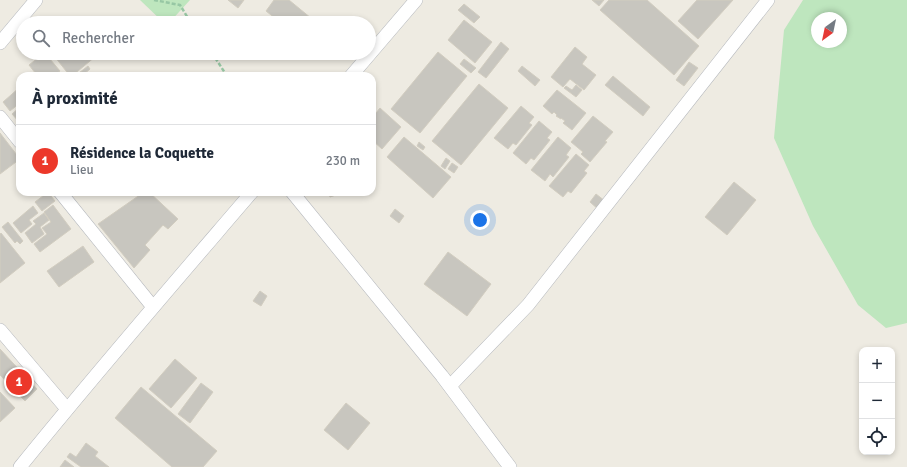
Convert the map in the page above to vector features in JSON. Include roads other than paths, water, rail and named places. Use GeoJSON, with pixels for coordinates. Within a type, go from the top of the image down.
{"type":"FeatureCollection","features":[{"type":"Feature","properties":{"kind":"street"},"geometry":{"type":"LineString","coordinates":[[23,16],[36,0]]}},
{"type":"Feature","properties":{"kind":"street"},"geometry":{"type":"LineString","coordinates":[[376,47],[416,0]]}},
{"type":"Feature","properties":{"kind":"street"},"geometry":{"type":"LineString","coordinates":[[450,386],[528,305],[768,0]]}},
{"type":"Feature","properties":{"kind":"street"},"geometry":{"type":"LineString","coordinates":[[0,43],[16,24]]}},
{"type":"Feature","properties":{"kind":"street"},"geometry":{"type":"LineString","coordinates":[[354,72],[365,60]]}},
{"type":"Feature","properties":{"kind":"street"},"geometry":{"type":"LineString","coordinates":[[0,117],[16,137]]}},
{"type":"Feature","properties":{"kind":"street"},"geometry":{"type":"LineString","coordinates":[[63,196],[153,307]]}},
{"type":"Feature","properties":{"kind":"street"},"geometry":{"type":"LineString","coordinates":[[20,467],[153,307],[249,196]]}},
{"type":"Feature","properties":{"kind":"street"},"geometry":{"type":"LineString","coordinates":[[295,196],[450,386],[510,467]]}},
{"type":"Feature","properties":{"kind":"street"},"geometry":{"type":"LineString","coordinates":[[0,330],[67,409]]}},
{"type":"Feature","properties":{"kind":"place","name":"Résidence la Coquette"},"geometry":{"type":"Point","coordinates":[19,382]}}]}
